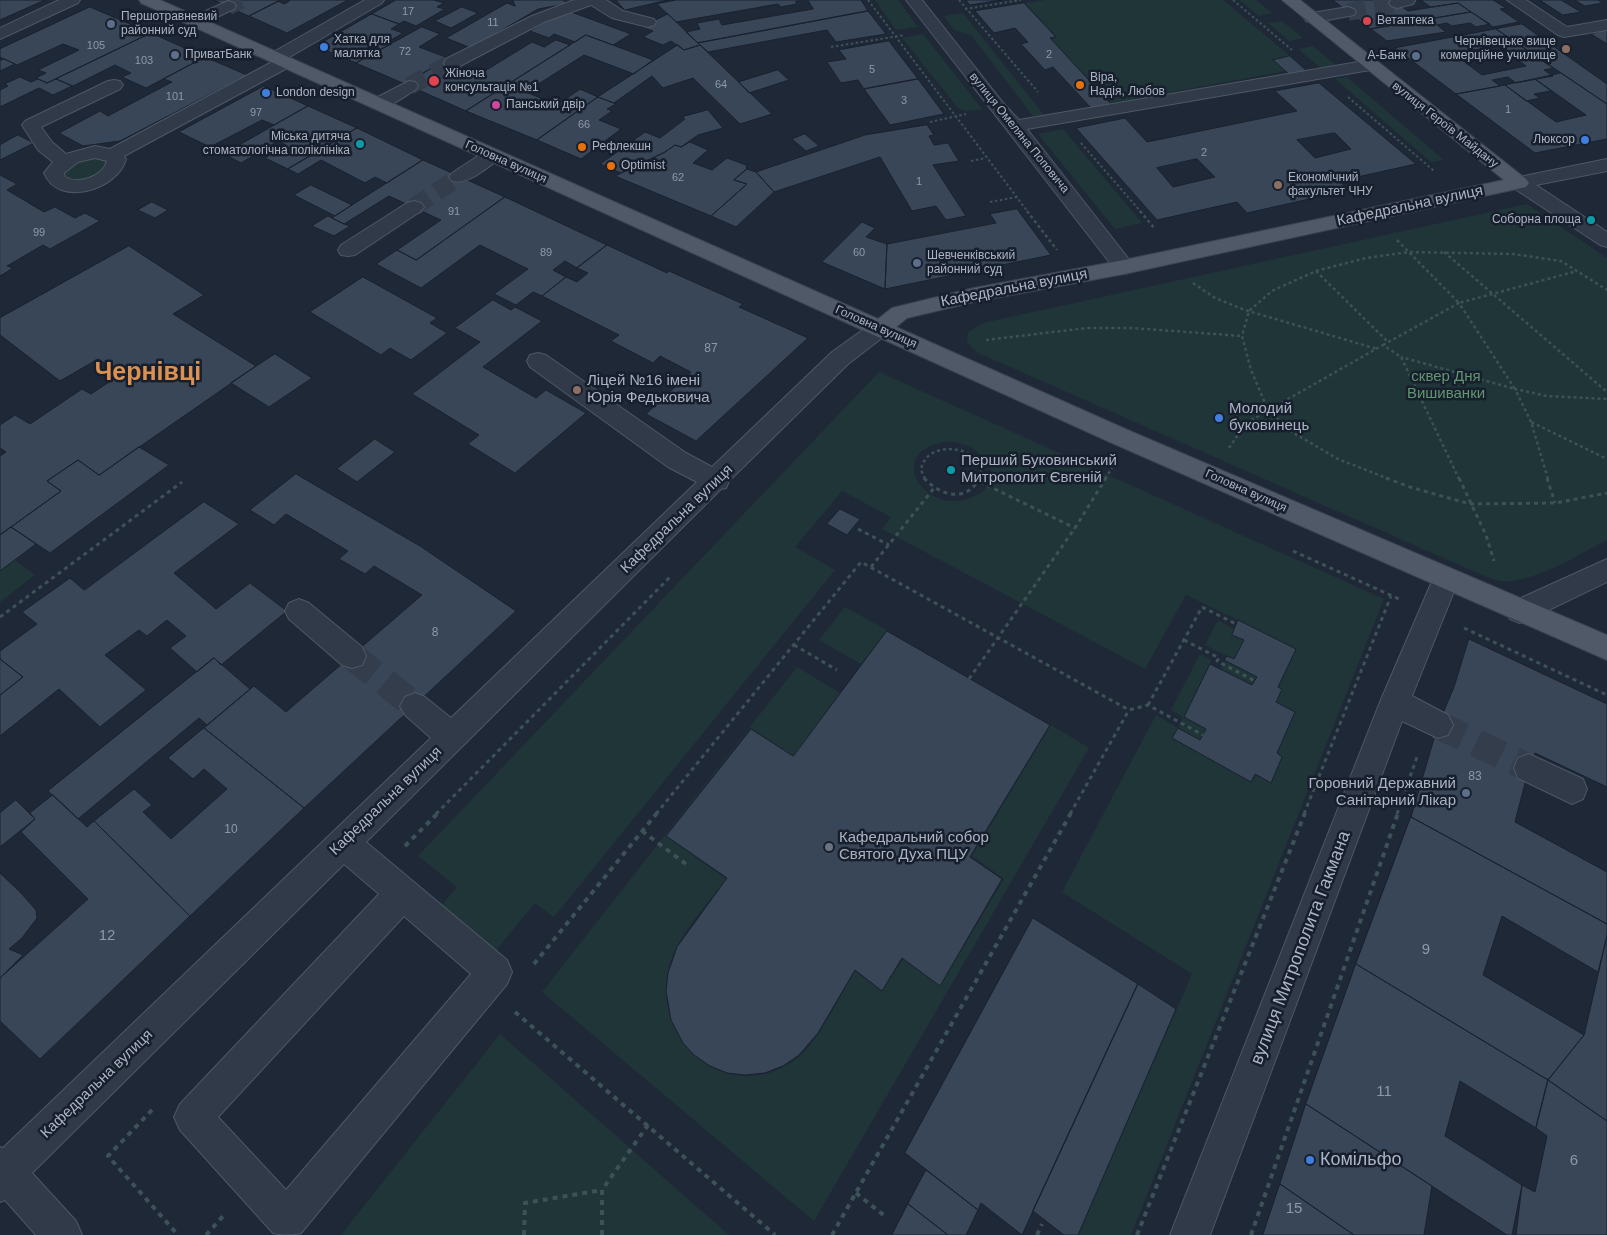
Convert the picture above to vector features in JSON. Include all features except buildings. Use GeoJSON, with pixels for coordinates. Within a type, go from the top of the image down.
{"type":"FeatureCollection","features":[{"type":"Feature","properties":{"kind":"main road","name":"Головна вулиця"},"geometry":{"type":"LineString","coordinates":[[147,0],[879,329],[1607,648]]}},
{"type":"Feature","properties":{"kind":"main road","name":"вулиця Героїв Майдану"},"geometry":{"type":"LineString","coordinates":[[1290,0],[1519,183]]}},
{"type":"Feature","properties":{"kind":"main road","name":"Кафедральна вулиця"},"geometry":{"type":"LineString","coordinates":[[879,329],[900,313],[974,295],[1124,267],[1519,183]]}},
{"type":"Feature","properties":{"kind":"street"},"geometry":{"type":"LineString","coordinates":[[0,34],[72,0]]}},
{"type":"Feature","properties":{"kind":"street"},"geometry":{"type":"LineString","coordinates":[[112,155],[280,60],[376,0]]}},
{"type":"Feature","properties":{"kind":"street"},"geometry":{"type":"LineString","coordinates":[[452,63],[538,19],[589,0]]}},
{"type":"Feature","properties":{"kind":"street"},"geometry":{"type":"LineString","coordinates":[[595,0],[618,15],[648,22]]}},
{"type":"Feature","properties":{"kind":"street","name":"вулиця Омеляна Поповича"},"geometry":{"type":"LineString","coordinates":[[914,0],[1124,267]]}},
{"type":"Feature","properties":{"kind":"street"},"geometry":{"type":"LineString","coordinates":[[1515,0],[1564,32],[1607,25]]}},
{"type":"Feature","properties":{"kind":"street"},"geometry":{"type":"LineString","coordinates":[[194,22],[228,6]]}},
{"type":"Feature","properties":{"kind":"street"},"geometry":{"type":"LineString","coordinates":[[1312,18],[1348,12]]}},
{"type":"Feature","properties":{"kind":"street"},"geometry":{"type":"LineString","coordinates":[[1015,126],[1370,65]]}},
{"type":"Feature","properties":{"kind":"street"},"geometry":{"type":"LineString","coordinates":[[65,162],[45,146],[31,125],[114,85]]}},
{"type":"Feature","properties":{"kind":"street"},"geometry":{"type":"LineString","coordinates":[[378,104],[409,86]]}},
{"type":"Feature","properties":{"kind":"street"},"geometry":{"type":"LineString","coordinates":[[105,153],[117,159],[117,165],[114,171],[98,181],[81,186],[66,186],[54,179],[54,173],[65,162],[85,154],[105,153]]}},
{"type":"Feature","properties":{"kind":"street"},"geometry":{"type":"LineString","coordinates":[[459,177],[492,156]]}},
{"type":"Feature","properties":{"kind":"street"},"geometry":{"type":"LineString","coordinates":[[1519,183],[1607,165]]}},
{"type":"Feature","properties":{"kind":"street","name":"вулиця Героїв Майдану"},"geometry":{"type":"LineString","coordinates":[[1519,183],[1607,241]]}},
{"type":"Feature","properties":{"kind":"street"},"geometry":{"type":"LineString","coordinates":[[348,250],[414,207]]}},
{"type":"Feature","properties":{"kind":"street","name":"Кафедральна вулиця"},"geometry":{"type":"LineString","coordinates":[[2,1174],[717,481],[840,358],[879,329]]}},
{"type":"Feature","properties":{"kind":"street"},"geometry":{"type":"LineString","coordinates":[[538,361],[676,460],[717,481]]}},
{"type":"Feature","properties":{"kind":"street"},"geometry":{"type":"LineString","coordinates":[[1520,611],[1607,570]]}},
{"type":"Feature","properties":{"kind":"street","name":"вулиця Митрополита Гакмана"},"geometry":{"type":"LineString","coordinates":[[1190,1235],[1395,702],[1446,579]]}},
{"type":"Feature","properties":{"kind":"street"},"geometry":{"type":"LineString","coordinates":[[299,611],[352,656]]}},
{"type":"Feature","properties":{"kind":"street"},"geometry":{"type":"LineString","coordinates":[[1395,702],[1434,723]]}},
{"type":"Feature","properties":{"kind":"street"},"geometry":{"type":"LineString","coordinates":[[415,706],[451,737]]}},
{"type":"Feature","properties":{"kind":"street"},"geometry":{"type":"LineString","coordinates":[[1529,768],[1572,789]]}},
{"type":"Feature","properties":{"kind":"street"},"geometry":{"type":"LineString","coordinates":[[343,843],[391,883],[495,972],[286,1219],[193,1117],[391,883]]}},
{"type":"Feature","properties":{"kind":"street"},"geometry":{"type":"LineString","coordinates":[[2,1174],[62,1235]]}},
{"type":"Feature","properties":{"kind":"path"},"geometry":{"type":"LineString","coordinates":[[868,0],[894,37],[957,116],[985,158],[1058,250]]}},
{"type":"Feature","properties":{"kind":"path"},"geometry":{"type":"LineString","coordinates":[[925,15],[1021,0]]}},
{"type":"Feature","properties":{"kind":"path"},"geometry":{"type":"LineString","coordinates":[[831,47],[937,29]]}},
{"type":"Feature","properties":{"kind":"path"},"geometry":{"type":"LineString","coordinates":[[971,161],[985,158]]}},
{"type":"Feature","properties":{"kind":"path"},"geometry":{"type":"LineString","coordinates":[[990,202],[1016,196]]}},
{"type":"Feature","properties":{"kind":"path"},"geometry":{"type":"LineString","coordinates":[[1391,234],[1459,303],[1515,390],[1531,422],[1554,503]]}},
{"type":"Feature","properties":{"kind":"path"},"geometry":{"type":"LineString","coordinates":[[1607,290],[1561,261],[1513,254],[1409,252],[1366,258],[1316,271],[1272,291],[1249,311],[1242,336],[1251,370],[1268,410],[1292,432],[1338,458],[1410,487],[1470,504],[1554,503],[1607,492]]}},
{"type":"Feature","properties":{"kind":"path"},"geometry":{"type":"LineString","coordinates":[[1443,252],[1607,392]]}},
{"type":"Feature","properties":{"kind":"path"},"geometry":{"type":"LineString","coordinates":[[1316,271],[1388,342]]}},
{"type":"Feature","properties":{"kind":"path"},"geometry":{"type":"LineString","coordinates":[[1224,454],[1246,423],[1459,303],[1578,271]]}},
{"type":"Feature","properties":{"kind":"path"},"geometry":{"type":"LineString","coordinates":[[1190,278],[1198,287],[1219,300],[1249,311],[1377,349]]}},
{"type":"Feature","properties":{"kind":"path"},"geometry":{"type":"LineString","coordinates":[[986,340],[1087,328],[1132,328],[1242,336]]}},
{"type":"Feature","properties":{"kind":"path"},"geometry":{"type":"LineString","coordinates":[[1383,346],[1401,357],[1515,390],[1547,396],[1607,399]]}},
{"type":"Feature","properties":{"kind":"path"},"geometry":{"type":"LineString","coordinates":[[1401,357],[1486,535],[1495,562]]}},
{"type":"Feature","properties":{"kind":"path"},"geometry":{"type":"LineString","coordinates":[[1531,422],[1607,460]]}},
{"type":"Feature","properties":{"kind":"path"},"geometry":{"type":"LineString","coordinates":[[945,448],[960,450],[976,459],[982,470],[980,482],[971,490],[961,493],[946,493],[934,488],[924,477],[922,465],[928,455],[945,448]]}},
{"type":"Feature","properties":{"kind":"path"},"geometry":{"type":"LineString","coordinates":[[969,679],[1075,528],[1112,467]]}},
{"type":"Feature","properties":{"kind":"path"},"geometry":{"type":"LineString","coordinates":[[0,616],[182,482]]}},
{"type":"Feature","properties":{"kind":"path"},"geometry":{"type":"LineString","coordinates":[[980,482],[1075,528]]}},
{"type":"Feature","properties":{"kind":"path"},"geometry":{"type":"LineString","coordinates":[[871,567],[934,488]]}},
{"type":"Feature","properties":{"kind":"path"},"geometry":{"type":"LineString","coordinates":[[858,529],[889,545]]}},
{"type":"Feature","properties":{"kind":"path"},"geometry":{"type":"LineString","coordinates":[[528,972],[862,562],[1130,710],[1148,705],[1203,735]]}},
{"type":"Feature","properties":{"kind":"path"},"geometry":{"type":"LineString","coordinates":[[391,883],[677,569]]}},
{"type":"Feature","properties":{"kind":"path"},"geometry":{"type":"LineString","coordinates":[[1137,1235],[1392,596]]}},
{"type":"Feature","properties":{"kind":"path"},"geometry":{"type":"LineString","coordinates":[[1148,705],[1202,607],[1236,624]]}},
{"type":"Feature","properties":{"kind":"path"},"geometry":{"type":"LineString","coordinates":[[1462,638],[1466,629],[1607,695]]}},
{"type":"Feature","properties":{"kind":"path"},"geometry":{"type":"LineString","coordinates":[[1184,640],[1219,658],[1217,661],[1254,681]]}},
{"type":"Feature","properties":{"kind":"path"},"geometry":{"type":"LineString","coordinates":[[794,645],[837,670]]}},
{"type":"Feature","properties":{"kind":"path"},"geometry":{"type":"LineString","coordinates":[[832,1235],[1130,710]]}},
{"type":"Feature","properties":{"kind":"path"},"geometry":{"type":"LineString","coordinates":[[1251,1235],[1434,723]]}},
{"type":"Feature","properties":{"kind":"path"},"geometry":{"type":"LineString","coordinates":[[642,831],[690,867]]}},
{"type":"Feature","properties":{"kind":"path"},"geometry":{"type":"LineString","coordinates":[[511,1008],[775,1235]]}},
{"type":"Feature","properties":{"kind":"path"},"geometry":{"type":"LineString","coordinates":[[155,1107],[108,1156],[178,1235]]}},
{"type":"Feature","properties":{"kind":"path"},"geometry":{"type":"LineString","coordinates":[[602,1235],[602,1190],[648,1125]]}},
{"type":"Feature","properties":{"kind":"path"},"geometry":{"type":"LineString","coordinates":[[524,1235],[525,1203],[602,1190]]}},
{"type":"Feature","properties":{"kind":"path"},"geometry":{"type":"LineString","coordinates":[[856,1193],[886,1217]]}},
{"type":"Feature","properties":{"kind":"path"},"geometry":{"type":"LineString","coordinates":[[1037,1235],[1042,1224]]}},
{"type":"Feature","properties":{"kind":"green space"},"geometry":{"type":"Polygon","coordinates":[[[875,0],[898,0],[918,27],[896,30],[875,0]]]}},
{"type":"Feature","properties":{"kind":"green space"},"geometry":{"type":"Polygon","coordinates":[[[1046,0],[1223,0],[1290,56],[1273,60],[1286,71],[1111,103],[1051,39],[1057,37],[1025,3],[1046,0]]]}},
{"type":"Feature","properties":{"kind":"green space"},"geometry":{"type":"Polygon","coordinates":[[[1239,0],[1256,0],[1272,13],[1259,16],[1239,0]]]}},
{"type":"Feature","properties":{"kind":"green space"},"geometry":{"type":"Polygon","coordinates":[[[963,13],[1044,115],[1033,116],[971,35],[954,30],[944,16],[963,13]]]}},
{"type":"Feature","properties":{"kind":"green space"},"geometry":{"type":"Polygon","coordinates":[[[1282,21],[1303,38],[1289,41],[1268,23],[1282,21]]]}},
{"type":"Feature","properties":{"kind":"green space"},"geometry":{"type":"Polygon","coordinates":[[[923,34],[982,109],[969,111],[959,109],[902,38],[923,34]]]}},
{"type":"Feature","properties":{"kind":"green space"},"geometry":{"type":"Polygon","coordinates":[[[1313,46],[1337,66],[1322,69],[1298,49],[1313,46]]]}},
{"type":"Feature","properties":{"kind":"green space"},"geometry":{"type":"Polygon","coordinates":[[[1347,77],[1444,160],[1431,162],[1335,79],[1347,77]]]}},
{"type":"Feature","properties":{"kind":"green space"},"geometry":{"type":"Polygon","coordinates":[[[1063,129],[1142,223],[1115,229],[1038,134],[1063,129]]]}},
{"type":"Feature","properties":{"kind":"green space"},"geometry":{"type":"Polygon","coordinates":[[[91,157],[105,159],[108,166],[93,177],[81,181],[70,179],[65,175],[65,171],[75,162],[91,157]]]}},
{"type":"Feature","properties":{"kind":"green space","name":"сквер Дня Вишиванки"},"geometry":{"type":"Polygon","coordinates":[[[1527,204],[1607,258],[1607,540],[1556,567],[1527,578],[1501,581],[1482,575],[976,352],[967,342],[968,332],[983,323],[1527,204]]]}},
{"type":"Feature","properties":{"kind":"green space"},"geometry":{"type":"Polygon","coordinates":[[[879,372],[1384,599],[1131,1235],[1078,1235],[1192,974],[1062,892],[1156,715],[1178,728],[1183,717],[1171,710],[1200,654],[1212,660],[1210,664],[1220,669],[1227,656],[1205,645],[1218,620],[1234,629],[1238,620],[1186,595],[1145,669],[882,529],[891,517],[842,491],[795,547],[835,570],[554,917],[535,903],[492,955],[437,911],[457,887],[418,856],[879,372]],[[944,442],[926,448],[917,458],[914,469],[917,480],[925,490],[937,498],[952,501],[968,499],[982,492],[989,484],[991,474],[988,464],[981,455],[971,448],[958,443],[944,442]]]}},
{"type":"Feature","properties":{"kind":"green space"},"geometry":{"type":"Polygon","coordinates":[[[15,560],[35,575],[0,602],[0,571],[15,560]]]}},
{"type":"Feature","properties":{"kind":"green space"},"geometry":{"type":"Polygon","coordinates":[[[845,607],[887,630],[861,664],[819,640],[845,607]]]}},
{"type":"Feature","properties":{"kind":"green space"},"geometry":{"type":"Polygon","coordinates":[[[797,667],[840,693],[793,756],[750,728],[666,836],[726,879],[692,923],[671,959],[668,971],[667,999],[673,1024],[686,1045],[704,1062],[725,1073],[749,1076],[774,1071],[799,1057],[822,1028],[855,971],[882,991],[903,959],[940,986],[1004,879],[972,856],[1051,725],[1089,748],[814,1221],[542,992],[797,667]]]}},
{"type":"Feature","properties":{"kind":"green space"},"geometry":{"type":"Polygon","coordinates":[[[500,1034],[729,1235],[341,1235],[500,1034]]]}},
{"type":"Feature","properties":{"kind":"tunnel"},"geometry":{"type":"LineString","coordinates":[[228,6],[241,0]]}},
{"type":"Feature","properties":{"kind":"tunnel"},"geometry":{"type":"LineString","coordinates":[[1348,12],[1397,3]]}},
{"type":"Feature","properties":{"kind":"tunnel"},"geometry":{"type":"LineString","coordinates":[[409,86],[452,63]]}},
{"type":"Feature","properties":{"kind":"tunnel"},"geometry":{"type":"LineString","coordinates":[[414,207],[459,177]]}},
{"type":"Feature","properties":{"kind":"tunnel"},"geometry":{"type":"LineString","coordinates":[[352,656],[415,706]]}},
{"type":"Feature","properties":{"kind":"tunnel"},"geometry":{"type":"LineString","coordinates":[[1438,725],[1529,768]]}},
{"type":"Feature","properties":{"kind":"place","name":"Ветаптека"},"geometry":{"type":"Point","coordinates":[1367,21]}},
{"type":"Feature","properties":{"kind":"place","name":"Першотравневий районний суд"},"geometry":{"type":"Point","coordinates":[111,24]}},
{"type":"Feature","properties":{"kind":"place","name":"Хатка для малятка"},"geometry":{"type":"Point","coordinates":[324,47]}},
{"type":"Feature","properties":{"kind":"place","name":"Чернівецьке вище комерційне училище"},"geometry":{"type":"Point","coordinates":[1566,49]}},
{"type":"Feature","properties":{"kind":"place","name":"ПриватБанк"},"geometry":{"type":"Point","coordinates":[175,55]}},
{"type":"Feature","properties":{"kind":"place","name":"А-Банк"},"geometry":{"type":"Point","coordinates":[1416,56]}},
{"type":"Feature","properties":{"kind":"place","name":"Жіноча консультація №1"},"geometry":{"type":"Point","coordinates":[434,81]}},
{"type":"Feature","properties":{"kind":"place","name":"Віра, Надія, Любов"},"geometry":{"type":"Point","coordinates":[1080,85]}},
{"type":"Feature","properties":{"kind":"place","name":"London design"},"geometry":{"type":"Point","coordinates":[266,93]}},
{"type":"Feature","properties":{"kind":"place","name":"Панський двір"},"geometry":{"type":"Point","coordinates":[496,105]}},
{"type":"Feature","properties":{"kind":"place","name":"Люксор"},"geometry":{"type":"Point","coordinates":[1585,140]}},
{"type":"Feature","properties":{"kind":"place","name":"Міська дитяча стоматологічна поліклініка"},"geometry":{"type":"Point","coordinates":[360,144]}},
{"type":"Feature","properties":{"kind":"place","name":"Рефлекшн"},"geometry":{"type":"Point","coordinates":[582,147]}},
{"type":"Feature","properties":{"kind":"place","name":"Optimist"},"geometry":{"type":"Point","coordinates":[611,166]}},
{"type":"Feature","properties":{"kind":"place","name":"Економічний факультет ЧНУ"},"geometry":{"type":"Point","coordinates":[1278,185]}},
{"type":"Feature","properties":{"kind":"place","name":"Соборна площа"},"geometry":{"type":"Point","coordinates":[1591,220]}},
{"type":"Feature","properties":{"kind":"place","name":"Шевченківський районний суд"},"geometry":{"type":"Point","coordinates":[917,263]}},
{"type":"Feature","properties":{"kind":"place","name":"Ліцей №16 імені Юрія Федьковича"},"geometry":{"type":"Point","coordinates":[577,390]}},
{"type":"Feature","properties":{"kind":"place","name":"Молодий буковинець"},"geometry":{"type":"Point","coordinates":[1219,418]}},
{"type":"Feature","properties":{"kind":"place","name":"Перший Буковинський Митрополит Євгеній"},"geometry":{"type":"Point","coordinates":[951,470]}},
{"type":"Feature","properties":{"kind":"place","name":"Горовний Державний Санітарний Лікар"},"geometry":{"type":"Point","coordinates":[1466,793]}},
{"type":"Feature","properties":{"kind":"place","name":"Кафедральний собор Святого Духа ПЦУ"},"geometry":{"type":"Point","coordinates":[829,847]}},
{"type":"Feature","properties":{"kind":"place","name":"Комільфо"},"geometry":{"type":"Point","coordinates":[1310,1160]}},
{"type":"Feature","properties":{"kind":"district","name":"Чернівці"},"geometry":{"type":"Point","coordinates":[148,373]}}]}
